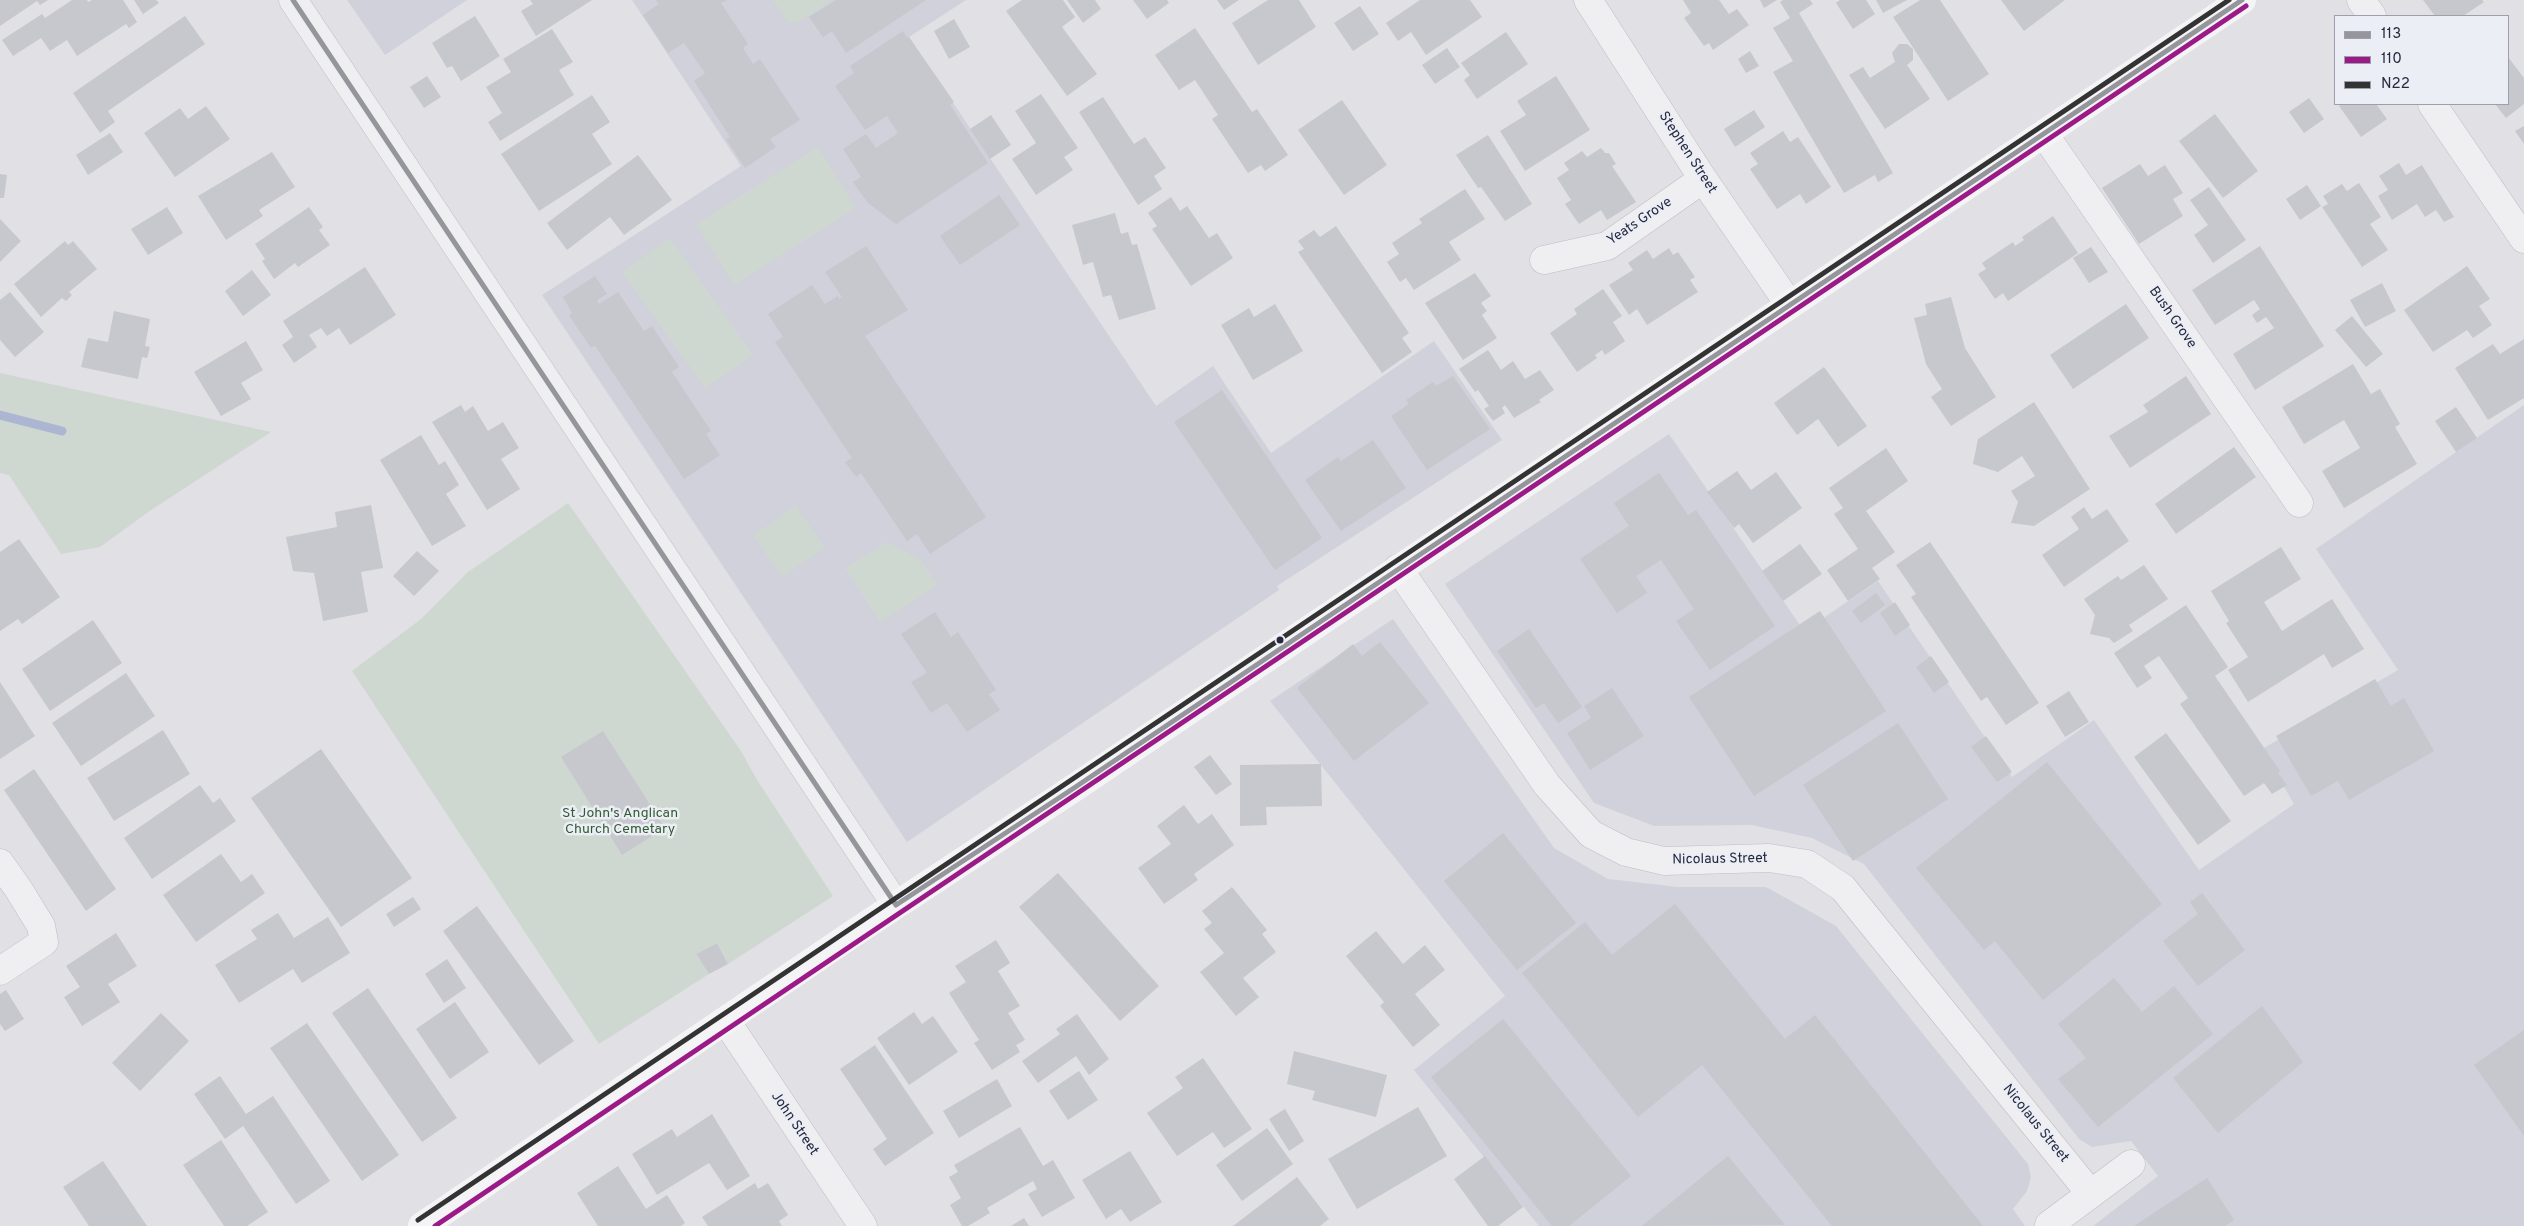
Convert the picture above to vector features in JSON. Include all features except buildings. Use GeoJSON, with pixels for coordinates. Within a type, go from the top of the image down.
{"type":"FeatureCollection","features":[{"type":"Feature","properties":{"kind":"main road"},"geometry":{"type":"LineString","coordinates":[[422,1226],[2242,0]]}},
{"type":"Feature","properties":{"kind":"street"},"geometry":{"type":"LineString","coordinates":[[293,0],[896,905]]}},
{"type":"Feature","properties":{"kind":"street","name":"Stephen Street"},"geometry":{"type":"LineString","coordinates":[[1588,0],[1703,179],[1789,304]]}},
{"type":"Feature","properties":{"kind":"street"},"geometry":{"type":"LineString","coordinates":[[2361,0],[2371,15]]}},
{"type":"Feature","properties":{"kind":"street"},"geometry":{"type":"LineString","coordinates":[[2433,105],[2524,239]]}},
{"type":"Feature","properties":{"kind":"street","name":"Bush Grove"},"geometry":{"type":"LineString","coordinates":[[2044,134],[2299,503]]}},
{"type":"Feature","properties":{"kind":"street","name":"Yeats Grove"},"geometry":{"type":"LineString","coordinates":[[1544,260],[1607,246],[1703,179]]}},
{"type":"Feature","properties":{"kind":"street","name":"Nicolaus Street"},"geometry":{"type":"LineString","coordinates":[[1398,568],[1547,784],[1591,834],[1626,852],[1664,861],[1769,858],[1808,864],[1843,888],[2090,1193]]}},
{"type":"Feature","properties":{"kind":"street"},"geometry":{"type":"LineString","coordinates":[[0,863],[41,926],[44,942],[0,972]]}},
{"type":"Feature","properties":{"kind":"street","name":"John Street"},"geometry":{"type":"LineString","coordinates":[[726,1021],[863,1226]]}},
{"type":"Feature","properties":{"kind":"street"},"geometry":{"type":"LineString","coordinates":[[2050,1225],[2131,1164]]}},
{"type":"Feature","properties":{"kind":"shaded area"},"geometry":{"type":"Polygon","coordinates":[[[347,0],[467,0],[385,55],[347,0]]]}},
{"type":"Feature","properties":{"kind":"shaded area"},"geometry":{"type":"Polygon","coordinates":[[[632,0],[966,0],[909,37],[1156,406],[1213,366],[1271,453],[1434,341],[1502,440],[1277,586],[1279,590],[907,842],[542,295],[741,166],[632,0]]]}},
{"type":"Feature","properties":{"kind":"shaded area"},"geometry":{"type":"Polygon","coordinates":[[[2524,405],[2524,1226],[2093,1226],[2158,1176],[2131,1141],[2092,1147],[2079,1139],[1864,864],[1812,838],[1752,825],[1654,826],[1594,803],[1445,584],[1669,434],[1804,631],[1878,581],[2012,777],[2094,720],[2199,870],[2294,804],[2262,749],[2398,670],[2316,549],[2524,405]]]}},
{"type":"Feature","properties":{"kind":"shaded area"},"geometry":{"type":"Polygon","coordinates":[[[1393,619],[1554,848],[1608,879],[1678,887],[1766,887],[1836,926],[2028,1164],[2031,1177],[2027,1191],[2013,1209],[2025,1226],[1539,1226],[1414,1070],[1505,996],[1270,701],[1393,619]]]}},
{"type":"Feature","properties":{"kind":"green space"},"geometry":{"type":"Polygon","coordinates":[[[773,0],[833,0],[799,22],[792,23],[786,20],[773,0]]]}},
{"type":"Feature","properties":{"kind":"green space"},"geometry":{"type":"Polygon","coordinates":[[[818,147],[856,208],[734,285],[696,224],[818,147]]]}},
{"type":"Feature","properties":{"kind":"green space"},"geometry":{"type":"Polygon","coordinates":[[[670,238],[753,355],[705,388],[622,272],[670,238]]]}},
{"type":"Feature","properties":{"kind":"green space"},"geometry":{"type":"Polygon","coordinates":[[[0,373],[271,432],[151,510],[100,547],[61,554],[9,475],[0,473],[0,373]]]}},
{"type":"Feature","properties":{"kind":"green space","name":"St John's Anglican Church Cemetary"},"geometry":{"type":"Polygon","coordinates":[[[568,503],[741,751],[757,780],[833,896],[728,964],[717,943],[696,954],[709,974],[599,1044],[352,671],[421,619],[468,572],[568,503]]]}},
{"type":"Feature","properties":{"kind":"green space"},"geometry":{"type":"Polygon","coordinates":[[[796,506],[825,548],[782,577],[753,535],[796,506]]]}},
{"type":"Feature","properties":{"kind":"green space"},"geometry":{"type":"Polygon","coordinates":[[[887,542],[920,559],[938,585],[880,622],[845,568],[887,542]]]}},
{"type":"Feature","properties":{"kind":"waterway"},"geometry":{"type":"LineString","coordinates":[[0,415],[62,431]]}},
{"type":"Feature","properties":{"kind":"transit line","name":"113"},"geometry":{"type":"LineString","coordinates":[[293,0],[896,905]]}},
{"type":"Feature","properties":{"kind":"transit line","name":"N22"},"geometry":{"type":"LineString","coordinates":[[418,1220],[2229,0]]}},
{"type":"Feature","properties":{"kind":"transit line","name":"113"},"geometry":{"type":"LineString","coordinates":[[896,905],[1074,788],[2242,0]]}},
{"type":"Feature","properties":{"kind":"transit line","name":"110"},"geometry":{"type":"LineString","coordinates":[[435,1226],[2246,6]]}}]}
